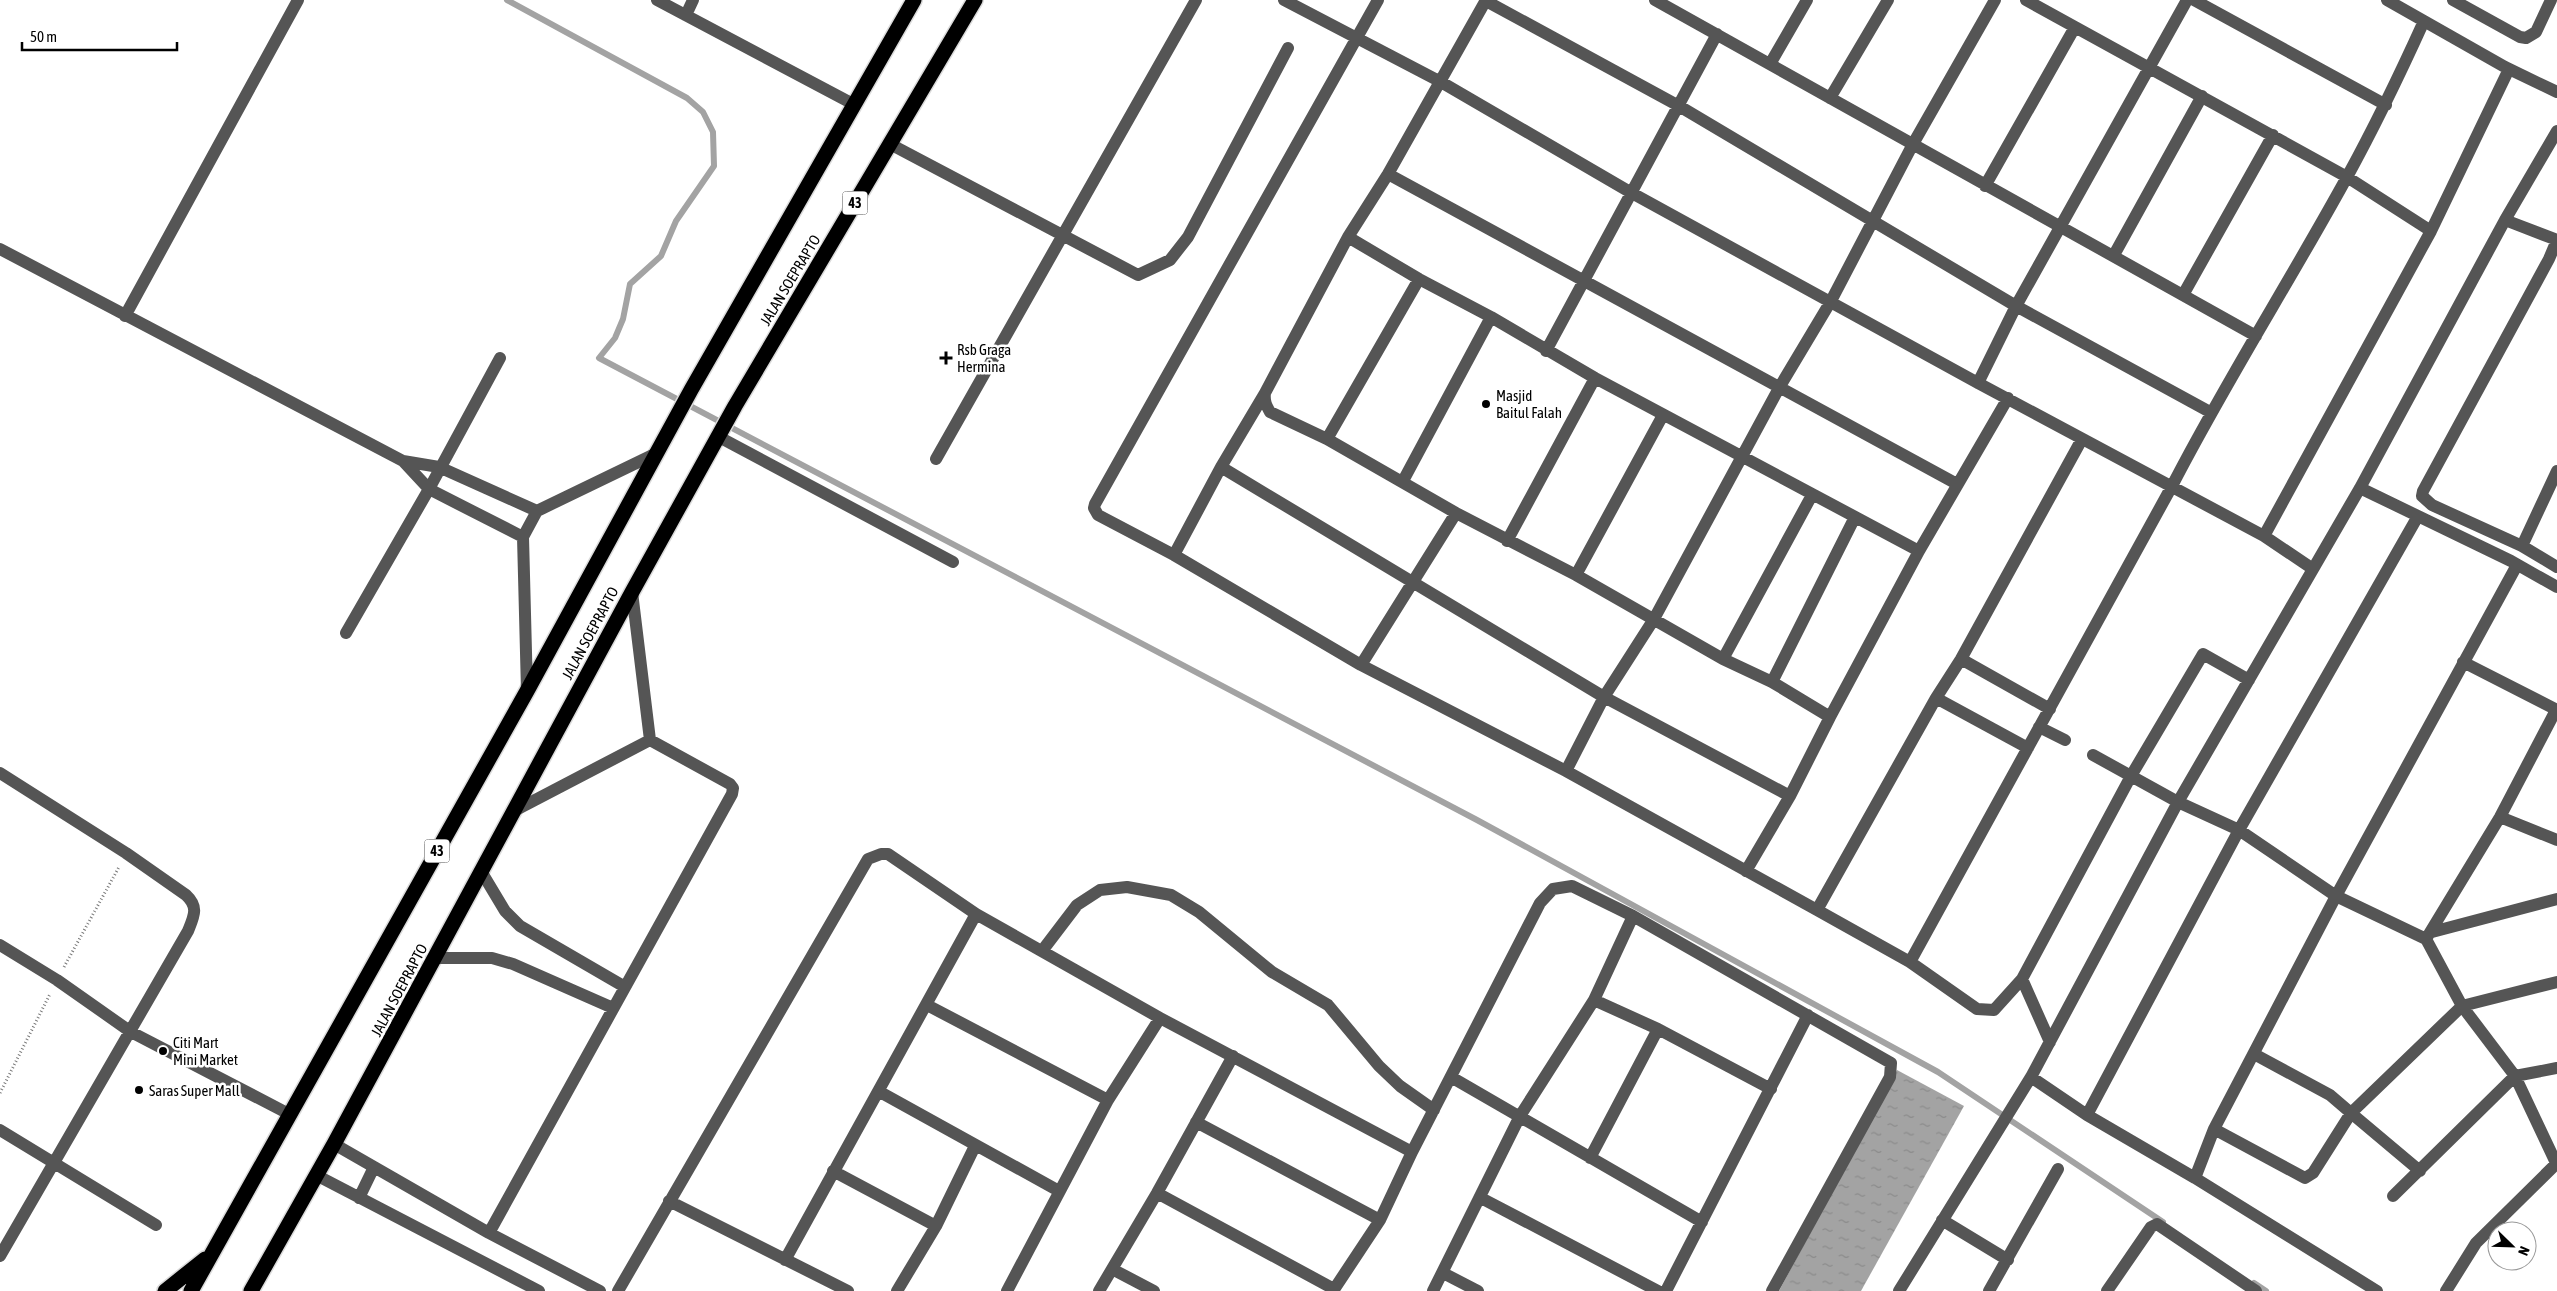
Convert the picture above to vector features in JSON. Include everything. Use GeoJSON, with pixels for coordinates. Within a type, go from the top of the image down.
{"type":"FeatureCollection","features":[{"type":"Feature","properties":{"kind":"highway","name":"JALAN SOEPRAPTO"},"geometry":{"type":"LineString","coordinates":[[191,1291],[527,691],[691,390],[914,0]]}},
{"type":"Feature","properties":{"kind":"highway","name":"JALAN SOEPRAPTO"},"geometry":{"type":"LineString","coordinates":[[251,1291],[436,958],[480,871],[735,406],[975,0]]}},
{"type":"Feature","properties":{"kind":"highway"},"geometry":{"type":"LineString","coordinates":[[165,1291],[212,1254]]}},
{"type":"Feature","properties":{"kind":"street"},"geometry":{"type":"LineString","coordinates":[[125,316],[298,0]]}},
{"type":"Feature","properties":{"kind":"street"},"geometry":{"type":"LineString","coordinates":[[658,0],[855,105]]}},
{"type":"Feature","properties":{"kind":"street"},"geometry":{"type":"LineString","coordinates":[[686,15],[693,0]]}},
{"type":"Feature","properties":{"kind":"street"},"geometry":{"type":"LineString","coordinates":[[936,459],[1196,0]]}},
{"type":"Feature","properties":{"kind":"street"},"geometry":{"type":"LineString","coordinates":[[1284,0],[1440,82],[1630,192],[1978,383],[2264,536],[2313,569]]}},
{"type":"Feature","properties":{"kind":"street"},"geometry":{"type":"LineString","coordinates":[[1378,0],[1095,504],[1094,508],[1098,514],[1174,555],[1360,665],[1566,771],[1746,870],[1910,962],[1977,1009],[1984,1011],[1994,1010],[2022,979],[2131,776],[2203,654],[2249,680]]}},
{"type":"Feature","properties":{"kind":"street"},"geometry":{"type":"LineString","coordinates":[[1174,555],[1221,467],[1265,393],[1348,237],[1388,174],[1486,0],[1679,106],[2016,306],[2210,412]]}},
{"type":"Feature","properties":{"kind":"street"},"geometry":{"type":"LineString","coordinates":[[1770,64],[1807,0]]}},
{"type":"Feature","properties":{"kind":"street"},"geometry":{"type":"LineString","coordinates":[[1830,98],[1888,0]]}},
{"type":"Feature","properties":{"kind":"street"},"geometry":{"type":"LineString","coordinates":[[1566,771],[1604,697],[1654,619],[1779,388],[1831,301],[1913,144],[1995,0]]}},
{"type":"Feature","properties":{"kind":"street"},"geometry":{"type":"LineString","coordinates":[[2026,0],[2347,177],[2431,230]]}},
{"type":"Feature","properties":{"kind":"street"},"geometry":{"type":"LineString","coordinates":[[1978,383],[2016,306],[2150,70],[2187,0]]}},
{"type":"Feature","properties":{"kind":"street"},"geometry":{"type":"LineString","coordinates":[[2194,0],[2386,104]]}},
{"type":"Feature","properties":{"kind":"street"},"geometry":{"type":"LineString","coordinates":[[2388,0],[2509,68],[2557,92]]}},
{"type":"Feature","properties":{"kind":"street"},"geometry":{"type":"LineString","coordinates":[[2453,0],[2520,37],[2526,38],[2536,32],[2551,0]]}},
{"type":"Feature","properties":{"kind":"street"},"geometry":{"type":"LineString","coordinates":[[1662,2],[1985,186],[2256,336]]}},
{"type":"Feature","properties":{"kind":"street"},"geometry":{"type":"LineString","coordinates":[[1910,962],[2172,486],[2210,412],[2347,177],[2386,104],[2424,21]]}},
{"type":"Feature","properties":{"kind":"street"},"geometry":{"type":"LineString","coordinates":[[1985,186],[2075,27]]}},
{"type":"Feature","properties":{"kind":"street"},"geometry":{"type":"LineString","coordinates":[[1546,350],[1717,34]]}},
{"type":"Feature","properties":{"kind":"street"},"geometry":{"type":"LineString","coordinates":[[890,144],[1138,275],[1170,260],[1188,237],[1288,48]]}},
{"type":"Feature","properties":{"kind":"street"},"geometry":{"type":"LineString","coordinates":[[2264,536],[2431,230],[2509,68]]}},
{"type":"Feature","properties":{"kind":"street"},"geometry":{"type":"LineString","coordinates":[[2114,256],[2202,96]]}},
{"type":"Feature","properties":{"kind":"street"},"geometry":{"type":"LineString","coordinates":[[1899,1291],[2031,1077],[2178,802],[2360,488],[2506,220],[2557,131]]}},
{"type":"Feature","properties":{"kind":"street"},"geometry":{"type":"LineString","coordinates":[[2183,295],[2273,135]]}},
{"type":"Feature","properties":{"kind":"street"},"geometry":{"type":"LineString","coordinates":[[1388,174],[1957,484]]}},
{"type":"Feature","properties":{"kind":"street"},"geometry":{"type":"LineString","coordinates":[[2506,220],[2557,240],[2553,261],[2423,491],[2422,496],[2432,505],[2522,546],[2557,567]]}},
{"type":"Feature","properties":{"kind":"street"},"geometry":{"type":"LineString","coordinates":[[1348,237],[1419,279],[1491,316],[1595,378],[1919,551]]}},
{"type":"Feature","properties":{"kind":"street"},"geometry":{"type":"LineString","coordinates":[[0,249],[403,461],[439,467],[537,511]]}},
{"type":"Feature","properties":{"kind":"street"},"geometry":{"type":"LineString","coordinates":[[1327,438],[1419,279]]}},
{"type":"Feature","properties":{"kind":"street"},"geometry":{"type":"LineString","coordinates":[[1404,481],[1491,316]]}},
{"type":"Feature","properties":{"kind":"street"},"geometry":{"type":"LineString","coordinates":[[346,633],[429,489],[439,467],[500,358]]}},
{"type":"Feature","properties":{"kind":"street"},"geometry":{"type":"LineString","coordinates":[[1507,541],[1595,378]]}},
{"type":"Feature","properties":{"kind":"street"},"geometry":{"type":"LineString","coordinates":[[1265,393],[1264,400],[1270,412],[1327,438],[1404,481],[1456,513],[1507,541],[1576,574],[1723,659],[1772,682],[1830,717]]}},
{"type":"Feature","properties":{"kind":"street"},"geometry":{"type":"LineString","coordinates":[[1746,870],[1790,796],[1919,551],[2008,398]]}},
{"type":"Feature","properties":{"kind":"street"},"geometry":{"type":"LineString","coordinates":[[1576,574],[1663,415]]}},
{"type":"Feature","properties":{"kind":"street"},"geometry":{"type":"LineString","coordinates":[[721,434],[953,562]]}},
{"type":"Feature","properties":{"kind":"street"},"geometry":{"type":"LineString","coordinates":[[1817,910],[1936,698],[1961,659],[2082,439]]}},
{"type":"Feature","properties":{"kind":"street"},"geometry":{"type":"LineString","coordinates":[[527,691],[523,537],[537,511],[657,453]]}},
{"type":"Feature","properties":{"kind":"street"},"geometry":{"type":"LineString","coordinates":[[403,461],[429,489],[523,537]]}},
{"type":"Feature","properties":{"kind":"street"},"geometry":{"type":"LineString","coordinates":[[1221,467],[1604,697],[1790,796]]}},
{"type":"Feature","properties":{"kind":"street"},"geometry":{"type":"LineString","coordinates":[[2522,546],[2557,471]]}},
{"type":"Feature","properties":{"kind":"street"},"geometry":{"type":"LineString","coordinates":[[2360,488],[2517,565],[2557,587]]}},
{"type":"Feature","properties":{"kind":"street"},"geometry":{"type":"LineString","coordinates":[[1723,659],[1812,495]]}},
{"type":"Feature","properties":{"kind":"street"},"geometry":{"type":"LineString","coordinates":[[1360,665],[1456,513]]}},
{"type":"Feature","properties":{"kind":"street"},"geometry":{"type":"LineString","coordinates":[[2087,1114],[2239,830],[2418,516]]}},
{"type":"Feature","properties":{"kind":"street"},"geometry":{"type":"LineString","coordinates":[[1772,682],[1855,517]]}},
{"type":"Feature","properties":{"kind":"street"},"geometry":{"type":"LineString","coordinates":[[2195,1178],[2214,1128],[2336,896],[2517,565]]}},
{"type":"Feature","properties":{"kind":"street"},"geometry":{"type":"LineString","coordinates":[[632,592],[650,740]]}},
{"type":"Feature","properties":{"kind":"street"},"geometry":{"type":"LineString","coordinates":[[1961,659],[2050,709]]}},
{"type":"Feature","properties":{"kind":"street"},"geometry":{"type":"LineString","coordinates":[[2429,936],[2500,818],[2557,710],[2463,662]]}},
{"type":"Feature","properties":{"kind":"street"},"geometry":{"type":"LineString","coordinates":[[1936,698],[2028,748]]}},
{"type":"Feature","properties":{"kind":"street"},"geometry":{"type":"LineString","coordinates":[[2039,727],[2065,740]]}},
{"type":"Feature","properties":{"kind":"street"},"geometry":{"type":"LineString","coordinates":[[514,811],[650,740]]}},
{"type":"Feature","properties":{"kind":"street"},"geometry":{"type":"LineString","coordinates":[[489,1233],[734,788],[650,740]]}},
{"type":"Feature","properties":{"kind":"street"},"geometry":{"type":"LineString","coordinates":[[2093,755],[2178,802],[2239,830],[2336,896],[2429,936],[2557,899]]}},
{"type":"Feature","properties":{"kind":"street"},"geometry":{"type":"LineString","coordinates":[[0,773],[126,853],[194,902],[196,908],[188,931],[0,1256]]}},
{"type":"Feature","properties":{"kind":"street"},"geometry":{"type":"LineString","coordinates":[[2500,818],[2557,840]]}},
{"type":"Feature","properties":{"kind":"street"},"geometry":{"type":"LineString","coordinates":[[618,1291],[868,859],[880,854],[888,854],[976,914],[1160,1018],[1412,1152]]}},
{"type":"Feature","properties":{"kind":"street"},"geometry":{"type":"LineString","coordinates":[[480,871],[505,911],[520,926],[625,987]]}},
{"type":"Feature","properties":{"kind":"street"},"geometry":{"type":"LineString","coordinates":[[1042,951],[1078,905],[1100,890],[1127,886],[1170,895],[1199,912],[1272,972],[1328,1005],[1379,1066],[1400,1086],[1434,1110]]}},
{"type":"Feature","properties":{"kind":"street"},"geometry":{"type":"LineString","coordinates":[[1157,1194],[1333,1290],[1380,1220],[1412,1152],[1540,903],[1553,889],[1572,886],[1632,916],[1891,1063],[1890,1077],[1772,1291]]}},
{"type":"Feature","properties":{"kind":"street"},"geometry":{"type":"LineString","coordinates":[[785,1260],[833,1171],[880,1092],[976,914]]}},
{"type":"Feature","properties":{"kind":"street"},"geometry":{"type":"LineString","coordinates":[[1433,1291],[1481,1198],[1520,1116],[1594,1000],[1632,916]]}},
{"type":"Feature","properties":{"kind":"street"},"geometry":{"type":"LineString","coordinates":[[2429,936],[2462,1006],[2515,1076],[2556,1163],[2476,1243],[2446,1291]]}},
{"type":"Feature","properties":{"kind":"street"},"geometry":{"type":"LineString","coordinates":[[0,944],[57,980],[131,1032],[289,1114]]}},
{"type":"Feature","properties":{"kind":"street"},"geometry":{"type":"LineString","coordinates":[[436,958],[492,958],[513,964],[613,1008]]}},
{"type":"Feature","properties":{"kind":"street"},"geometry":{"type":"LineString","coordinates":[[2022,979],[2050,1042]]}},
{"type":"Feature","properties":{"kind":"street"},"geometry":{"type":"LineString","coordinates":[[2214,1128],[2305,1178],[2313,1173],[2351,1113],[2462,1006],[2557,982]]}},
{"type":"Feature","properties":{"kind":"street"},"geometry":{"type":"LineString","coordinates":[[1594,1000],[1658,1029],[1771,1089]]}},
{"type":"Feature","properties":{"kind":"street"},"geometry":{"type":"LineString","coordinates":[[928,1005],[1108,1100]]}},
{"type":"Feature","properties":{"kind":"street"},"geometry":{"type":"LineString","coordinates":[[1666,1291],[1808,1015]]}},
{"type":"Feature","properties":{"kind":"street"},"geometry":{"type":"LineString","coordinates":[[1007,1291],[1108,1100],[1160,1018]]}},
{"type":"Feature","properties":{"kind":"street"},"geometry":{"type":"LineString","coordinates":[[1590,1158],[1658,1029]]}},
{"type":"Feature","properties":{"kind":"street"},"geometry":{"type":"LineString","coordinates":[[2254,1054],[2330,1094],[2420,1171]]}},
{"type":"Feature","properties":{"kind":"street"},"geometry":{"type":"LineString","coordinates":[[1099,1291],[1157,1194],[1232,1056]]}},
{"type":"Feature","properties":{"kind":"street"},"geometry":{"type":"LineString","coordinates":[[2393,1196],[2515,1076],[2557,1068]]}},
{"type":"Feature","properties":{"kind":"street"},"geometry":{"type":"LineString","coordinates":[[1451,1077],[1702,1222]]}},
{"type":"Feature","properties":{"kind":"street"},"geometry":{"type":"LineString","coordinates":[[2031,1077],[2087,1114],[2195,1178],[2377,1291]]}},
{"type":"Feature","properties":{"kind":"street"},"geometry":{"type":"LineString","coordinates":[[880,1092],[1059,1192]]}},
{"type":"Feature","properties":{"kind":"street"},"geometry":{"type":"LineString","coordinates":[[1196,1122],[1380,1220]]}},
{"type":"Feature","properties":{"kind":"street"},"geometry":{"type":"LineString","coordinates":[[0,1130],[156,1225]]}},
{"type":"Feature","properties":{"kind":"street"},"geometry":{"type":"LineString","coordinates":[[334,1144],[489,1233],[600,1291]]}},
{"type":"Feature","properties":{"kind":"street"},"geometry":{"type":"LineString","coordinates":[[897,1291],[936,1226],[975,1146]]}},
{"type":"Feature","properties":{"kind":"street"},"geometry":{"type":"LineString","coordinates":[[359,1198],[374,1167]]}},
{"type":"Feature","properties":{"kind":"street"},"geometry":{"type":"LineString","coordinates":[[1989,1291],[2058,1169]]}},
{"type":"Feature","properties":{"kind":"street"},"geometry":{"type":"LineString","coordinates":[[833,1171],[936,1226]]}},
{"type":"Feature","properties":{"kind":"street"},"geometry":{"type":"LineString","coordinates":[[316,1176],[540,1291]]}},
{"type":"Feature","properties":{"kind":"street"},"geometry":{"type":"LineString","coordinates":[[1481,1198],[1658,1291]]}},
{"type":"Feature","properties":{"kind":"street"},"geometry":{"type":"LineString","coordinates":[[669,1201],[848,1291]]}},
{"type":"Feature","properties":{"kind":"street"},"geometry":{"type":"LineString","coordinates":[[1942,1220],[2008,1260]]}},
{"type":"Feature","properties":{"kind":"street"},"geometry":{"type":"LineString","coordinates":[[2107,1291],[2151,1227],[2157,1224],[2252,1290]]}},
{"type":"Feature","properties":{"kind":"street"},"geometry":{"type":"LineString","coordinates":[[1112,1269],[1154,1291]]}},
{"type":"Feature","properties":{"kind":"street"},"geometry":{"type":"LineString","coordinates":[[1443,1272],[1478,1291]]}},
{"type":"Feature","properties":{"kind":"water"},"geometry":{"type":"Polygon","coordinates":[[[1897,1070],[1964,1106],[1861,1291],[1779,1291],[1897,1070]]]}},
{"type":"Feature","properties":{"kind":"waterway"},"geometry":{"type":"LineString","coordinates":[[507,0],[687,98],[703,112],[713,132],[714,166],[676,221],[661,256],[630,284],[623,319],[615,338],[599,358],[1477,820],[1938,1072],[2163,1222]]}},
{"type":"Feature","properties":{"kind":"waterway"},"geometry":{"type":"LineString","coordinates":[[2254,1283],[2266,1291]]}},
{"type":"Feature","properties":{"kind":"place","name":"Rsb Graga Hermina"},"geometry":{"type":"Point","coordinates":[946,358]}},
{"type":"Feature","properties":{"kind":"place","name":"Masjid Baitul Falah"},"geometry":{"type":"Point","coordinates":[1486,404]}},
{"type":"Feature","properties":{"kind":"place","name":"Citi Mart Mini Market"},"geometry":{"type":"Point","coordinates":[163,1051]}},
{"type":"Feature","properties":{"kind":"place","name":"Saras Super Mall"},"geometry":{"type":"Point","coordinates":[139,1090]}}]}
